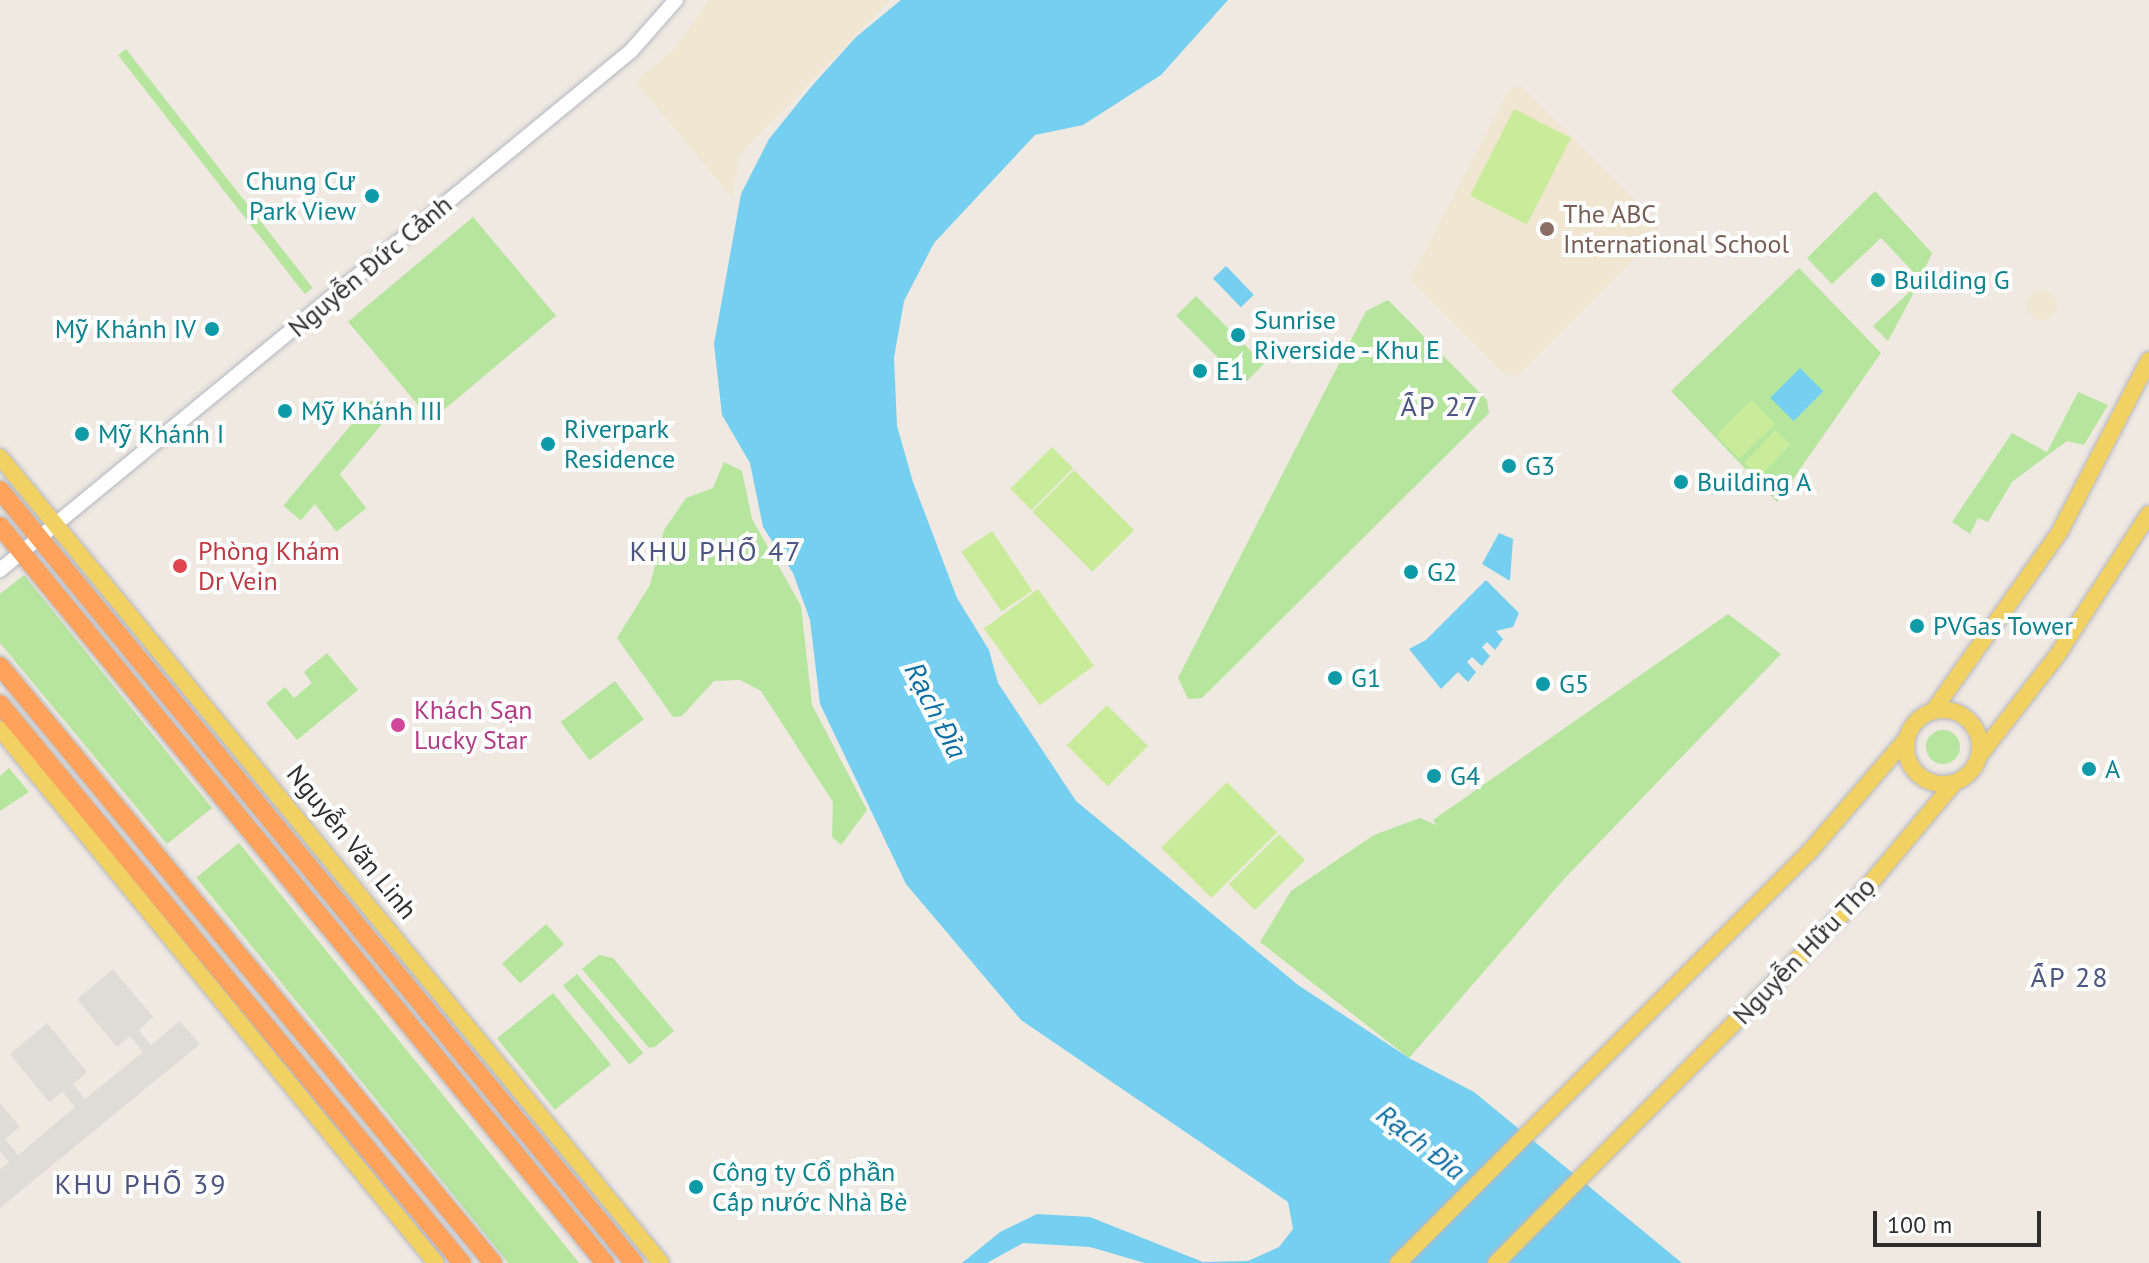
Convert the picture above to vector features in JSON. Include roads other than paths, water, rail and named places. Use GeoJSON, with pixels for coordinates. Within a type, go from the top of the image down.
{"type":"FeatureCollection","features":[{"type":"Feature","properties":{"kind":"highway","name":"Nguyễn Văn Linh"},"geometry":{"type":"LineString","coordinates":[[0,490],[634,1263]]}},
{"type":"Feature","properties":{"kind":"highway"},"geometry":{"type":"LineString","coordinates":[[0,526],[605,1263]]}},
{"type":"Feature","properties":{"kind":"highway"},"geometry":{"type":"LineString","coordinates":[[0,666],[493,1263]]}},
{"type":"Feature","properties":{"kind":"highway"},"geometry":{"type":"LineString","coordinates":[[0,704],[435,1250],[462,1263]]}},
{"type":"Feature","properties":{"kind":"main road","name":"Nguyễn Đức Cảnh"},"geometry":{"type":"LineString","coordinates":[[0,570],[631,51],[676,0]]}},
{"type":"Feature","properties":{"kind":"main road"},"geometry":{"type":"LineString","coordinates":[[1398,1263],[1811,850],[1907,738],[1913,724],[1933,711],[2059,533],[2149,360]]}},
{"type":"Feature","properties":{"kind":"main road","name":"Nguyễn Văn Linh"},"geometry":{"type":"LineString","coordinates":[[0,457],[661,1263]]}},
{"type":"Feature","properties":{"kind":"main road"},"geometry":{"type":"LineString","coordinates":[[1907,738],[1913,770],[1932,783],[1954,783],[1970,772],[2058,654],[2149,514]]}},
{"type":"Feature","properties":{"kind":"main road"},"geometry":{"type":"LineString","coordinates":[[1933,711],[1969,721],[1979,756]]}},
{"type":"Feature","properties":{"kind":"main road"},"geometry":{"type":"LineString","coordinates":[[0,729],[435,1250]]}},
{"type":"Feature","properties":{"kind":"main road","name":"Nguyễn Hữu Thọ"},"geometry":{"type":"LineString","coordinates":[[1496,1263],[1858,898],[1954,783]]}},
{"type":"Feature","properties":{"kind":"main road"},"geometry":{"type":"LineString","coordinates":[[458,1047],[475,1033]]}},
{"type":"Feature","properties":{"kind":"water","name":"Rạch Đỉa"},"geometry":{"type":"Polygon","coordinates":[[[901,0],[1228,0],[1161,75],[1083,125],[1035,135],[934,243],[904,301],[894,358],[897,426],[913,482],[957,598],[989,650],[998,683],[1076,801],[1298,985],[1409,1058],[1474,1092],[1682,1263],[1145,1263],[1090,1247],[1023,1243],[987,1263],[962,1263],[1000,1232],[1037,1214],[1090,1217],[1203,1262],[1248,1261],[1279,1247],[1293,1229],[1288,1202],[1021,1020],[906,884],[820,704],[810,620],[793,573],[763,527],[750,463],[722,415],[714,344],[741,194],[769,139],[811,87],[856,37],[901,0]]]}},
{"type":"Feature","properties":{"kind":"water"},"geometry":{"type":"Polygon","coordinates":[[[1226,266],[1254,295],[1241,307],[1213,279],[1226,266]]]}},
{"type":"Feature","properties":{"kind":"water"},"geometry":{"type":"Polygon","coordinates":[[[1800,368],[1823,391],[1794,421],[1770,398],[1800,368]]]}},
{"type":"Feature","properties":{"kind":"water"},"geometry":{"type":"Polygon","coordinates":[[[1499,533],[1513,539],[1510,581],[1482,564],[1499,533]]]}},
{"type":"Feature","properties":{"kind":"water"},"geometry":{"type":"Polygon","coordinates":[[[1486,580],[1519,613],[1513,627],[1496,631],[1503,639],[1495,650],[1487,642],[1482,647],[1490,656],[1482,666],[1472,657],[1467,662],[1476,672],[1468,682],[1458,672],[1441,689],[1409,649],[1426,640],[1486,580]]]}},
{"type":"Feature","properties":{"kind":"place","name":"Chung Cư Park View"},"geometry":{"type":"Point","coordinates":[372,196]}},
{"type":"Feature","properties":{"kind":"place","name":"The ABC International School"},"geometry":{"type":"Point","coordinates":[1547,229]}},
{"type":"Feature","properties":{"kind":"place","name":"Building G"},"geometry":{"type":"Point","coordinates":[1878,280]}},
{"type":"Feature","properties":{"kind":"place","name":"Mỹ Khánh IV"},"geometry":{"type":"Point","coordinates":[212,329]}},
{"type":"Feature","properties":{"kind":"place","name":"Sunrise Riverside - Khu E"},"geometry":{"type":"Point","coordinates":[1238,335]}},
{"type":"Feature","properties":{"kind":"place","name":"E1"},"geometry":{"type":"Point","coordinates":[1200,371]}},
{"type":"Feature","properties":{"kind":"place","name":"Mỹ Khánh III"},"geometry":{"type":"Point","coordinates":[285,411]}},
{"type":"Feature","properties":{"kind":"place","name":"Mỹ Khánh I"},"geometry":{"type":"Point","coordinates":[82,434]}},
{"type":"Feature","properties":{"kind":"place","name":"Riverpark Residence"},"geometry":{"type":"Point","coordinates":[548,444]}},
{"type":"Feature","properties":{"kind":"place","name":"G3"},"geometry":{"type":"Point","coordinates":[1509,466]}},
{"type":"Feature","properties":{"kind":"place","name":"Building A"},"geometry":{"type":"Point","coordinates":[1681,482]}},
{"type":"Feature","properties":{"kind":"place","name":"Phòng Khám Dr Vein"},"geometry":{"type":"Point","coordinates":[180,566]}},
{"type":"Feature","properties":{"kind":"place","name":"G2"},"geometry":{"type":"Point","coordinates":[1411,572]}},
{"type":"Feature","properties":{"kind":"place","name":"PVGas Tower"},"geometry":{"type":"Point","coordinates":[1917,626]}},
{"type":"Feature","properties":{"kind":"place","name":"G1"},"geometry":{"type":"Point","coordinates":[1335,678]}},
{"type":"Feature","properties":{"kind":"place","name":"G5"},"geometry":{"type":"Point","coordinates":[1543,684]}},
{"type":"Feature","properties":{"kind":"place","name":"Khách Sạn Lucky Star"},"geometry":{"type":"Point","coordinates":[398,725]}},
{"type":"Feature","properties":{"kind":"place","name":"A"},"geometry":{"type":"Point","coordinates":[2089,769]}},
{"type":"Feature","properties":{"kind":"place","name":"G4"},"geometry":{"type":"Point","coordinates":[1434,776]}},
{"type":"Feature","properties":{"kind":"place","name":"Công ty Cổ phần Cấp nước Nhà Bè"},"geometry":{"type":"Point","coordinates":[696,1187]}},
{"type":"Feature","properties":{"kind":"district","name":"ẤP 27"},"geometry":{"type":"Point","coordinates":[1440,406]}},
{"type":"Feature","properties":{"kind":"district","name":"KHU PHỐ 47"},"geometry":{"type":"Point","coordinates":[716,551]}},
{"type":"Feature","properties":{"kind":"district","name":"ẤP 28"},"geometry":{"type":"Point","coordinates":[2070,977]}},
{"type":"Feature","properties":{"kind":"district","name":"KHU PHỐ 39"},"geometry":{"type":"Point","coordinates":[141,1184]}}]}
